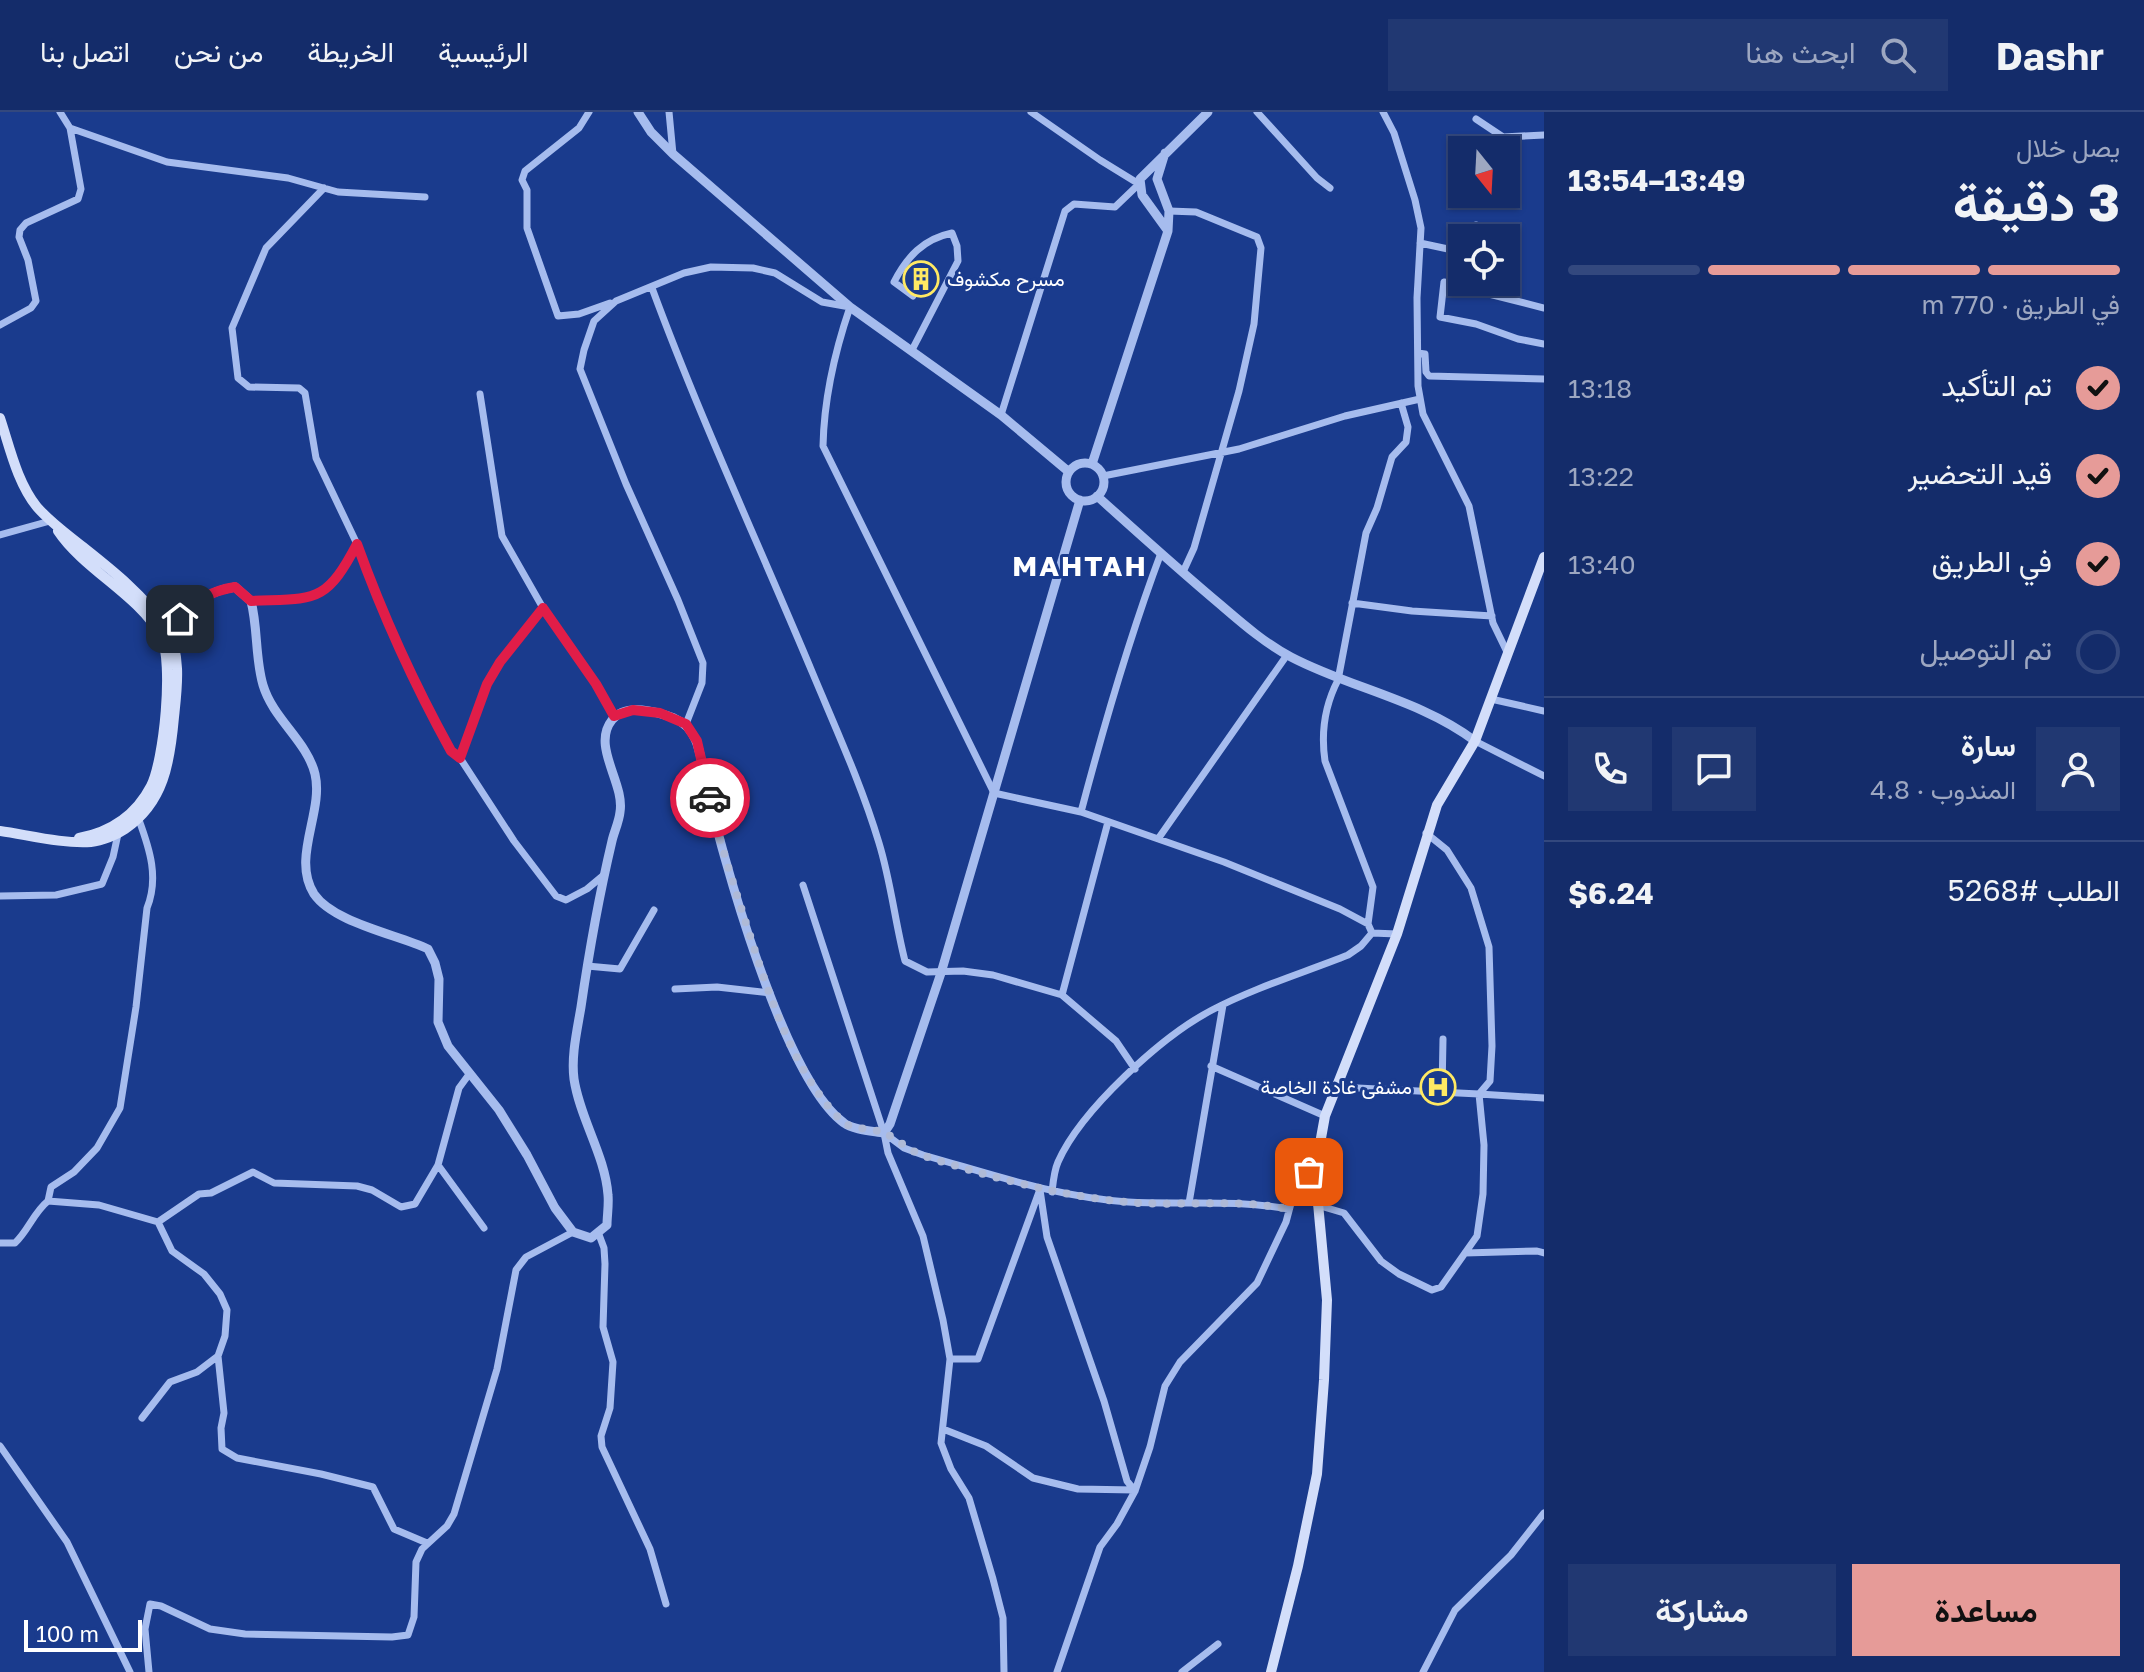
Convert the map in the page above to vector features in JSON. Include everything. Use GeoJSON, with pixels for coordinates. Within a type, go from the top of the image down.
{"type":"FeatureCollection","features":[{"type":"Feature","properties":{"kind":"main road"},"geometry":{"type":"LineString","coordinates":[[0,418],[23,485],[36,506],[149,607],[175,649],[176,696],[165,778],[155,801],[139,820],[118,834],[92,842],[0,831]]}},
{"type":"Feature","properties":{"kind":"main road"},"geometry":{"type":"LineString","coordinates":[[1271,1672],[1317,1474],[1327,1300],[1315,1171],[1325,1116],[1397,934],[1426,833],[1437,805],[1475,741],[1540,577],[1544,557]]}},
{"type":"Feature","properties":{"kind":"main road"},"geometry":{"type":"LineString","coordinates":[[70,840],[89,836],[122,821],[152,785],[168,686],[164,632]]}},
{"type":"Feature","properties":{"kind":"street"},"geometry":{"type":"LineString","coordinates":[[0,325],[31,308],[36,301],[28,260],[19,237],[20,230],[26,223],[78,199],[81,189],[70,128],[60,112]]}},
{"type":"Feature","properties":{"kind":"street"},"geometry":{"type":"LineString","coordinates":[[589,112],[579,128],[525,171],[522,180],[527,190],[527,228],[558,316],[579,314],[684,273],[736,266],[775,273],[822,302],[850,307]]}},
{"type":"Feature","properties":{"kind":"street"},"geometry":{"type":"LineString","coordinates":[[638,112],[651,132],[673,154],[850,307],[1001,415],[1069,472]]}},
{"type":"Feature","properties":{"kind":"street"},"geometry":{"type":"LineString","coordinates":[[669,112],[673,154]]}},
{"type":"Feature","properties":{"kind":"street"},"geometry":{"type":"LineString","coordinates":[[1031,112],[1139,184],[1142,195],[1168,231]]}},
{"type":"Feature","properties":{"kind":"street"},"geometry":{"type":"LineString","coordinates":[[1001,415],[1065,211],[1074,204],[1115,207],[1139,184],[1146,171],[1208,112]]}},
{"type":"Feature","properties":{"kind":"street"},"geometry":{"type":"LineString","coordinates":[[1257,112],[1317,178],[1330,188]]}},
{"type":"Feature","properties":{"kind":"street"},"geometry":{"type":"LineString","coordinates":[[1383,112],[1394,133],[1421,228],[1417,298],[1423,414],[1469,506],[1492,616],[1508,656]]}},
{"type":"Feature","properties":{"kind":"street"},"geometry":{"type":"LineString","coordinates":[[1476,119],[1503,137],[1544,135]]}},
{"type":"Feature","properties":{"kind":"street"},"geometry":{"type":"LineString","coordinates":[[70,128],[167,162],[288,178],[338,192],[425,197]]}},
{"type":"Feature","properties":{"kind":"street"},"geometry":{"type":"LineString","coordinates":[[1092,464],[1168,231],[1169,211],[1157,179],[1165,153]]}},
{"type":"Feature","properties":{"kind":"street"},"geometry":{"type":"LineString","coordinates":[[324,188],[266,248],[232,328],[238,378],[249,387],[299,388],[305,393],[316,458],[357,544],[376,597],[415,686],[451,751],[460,758],[514,841],[556,896],[566,900],[587,889],[606,873]]}},
{"type":"Feature","properties":{"kind":"street"},"geometry":{"type":"LineString","coordinates":[[1169,211],[1196,212],[1257,237],[1261,248],[1254,324],[1239,391],[1194,548],[1183,572]]}},
{"type":"Feature","properties":{"kind":"street"},"geometry":{"type":"LineString","coordinates":[[912,350],[958,261],[952,233],[924,243],[905,260],[894,282],[913,296]]}},
{"type":"Feature","properties":{"kind":"street"},"geometry":{"type":"LineString","coordinates":[[1420,243],[1448,249]]}},
{"type":"Feature","properties":{"kind":"street"},"geometry":{"type":"LineString","coordinates":[[1448,282],[1444,282],[1440,317],[1544,344]]}},
{"type":"Feature","properties":{"kind":"street"},"geometry":{"type":"LineString","coordinates":[[652,288],[725,472],[798,639],[874,827],[892,889],[893,915],[905,961],[927,972],[963,971],[993,975],[1062,995],[1116,1041],[1135,1069]]}},
{"type":"Feature","properties":{"kind":"street"},"geometry":{"type":"LineString","coordinates":[[1508,296],[1544,308]]}},
{"type":"Feature","properties":{"kind":"street"},"geometry":{"type":"LineString","coordinates":[[616,301],[594,321],[580,369],[703,663],[702,683],[686,724]]}},
{"type":"Feature","properties":{"kind":"street"},"geometry":{"type":"LineString","coordinates":[[850,307],[823,422],[823,446],[994,793]]}},
{"type":"Feature","properties":{"kind":"street"},"geometry":{"type":"LineString","coordinates":[[1418,353],[1425,354],[1429,376],[1544,379]]}},
{"type":"Feature","properties":{"kind":"street"},"geometry":{"type":"LineString","coordinates":[[480,394],[502,536],[518,569],[596,684],[614,716]]}},
{"type":"Feature","properties":{"kind":"street"},"geometry":{"type":"LineString","coordinates":[[1103,476],[1239,449],[1345,416],[1420,399]]}},
{"type":"Feature","properties":{"kind":"street"},"geometry":{"type":"LineString","coordinates":[[1052,1192],[1056,1165],[1067,1146],[1110,1092],[1184,1026],[1223,1005],[1348,955],[1361,946],[1370,929],[1373,887],[1325,761],[1321,739],[1338,680],[1366,533],[1392,457],[1406,442],[1408,427],[1401,403]]}},
{"type":"Feature","properties":{"kind":"street"},"geometry":{"type":"LineString","coordinates":[[1079,464],[1092,464],[1103,476],[1102,490],[1097,496],[1080,500],[1067,486],[1069,472],[1079,464]]}},
{"type":"Feature","properties":{"kind":"street"},"geometry":{"type":"LineString","coordinates":[[1097,496],[1243,624],[1287,655],[1338,680],[1458,728],[1475,741],[1544,776]]}},
{"type":"Feature","properties":{"kind":"street"},"geometry":{"type":"LineString","coordinates":[[884,1133],[890,1124],[941,973],[1080,500]]}},
{"type":"Feature","properties":{"kind":"street"},"geometry":{"type":"LineString","coordinates":[[0,535],[52,523]]}},
{"type":"Feature","properties":{"kind":"street"},"geometry":{"type":"LineString","coordinates":[[251,601],[312,598],[341,576],[357,544]]}},
{"type":"Feature","properties":{"kind":"street"},"geometry":{"type":"LineString","coordinates":[[1081,812],[1114,689],[1161,553]]}},
{"type":"Feature","properties":{"kind":"street"},"geometry":{"type":"LineString","coordinates":[[164,632],[195,603],[216,590],[235,587],[251,601],[263,686],[282,722],[306,753],[315,774],[317,800],[308,846],[307,873],[313,892],[329,909],[428,949],[439,979],[438,1022],[448,1046],[499,1110],[555,1208],[573,1232],[591,1238],[607,1225],[608,1194],[574,1078],[575,1047],[587,966],[621,811],[621,798],[607,752],[606,729],[614,716],[633,710],[660,713],[686,724],[697,741],[717,829],[770,993],[809,1080],[845,1124],[884,1133],[904,1148],[923,1155],[1040,1190],[1127,1202],[1245,1204],[1288,1209]]}},
{"type":"Feature","properties":{"kind":"street"},"geometry":{"type":"LineString","coordinates":[[1352,603],[1412,611],[1492,616]]}},
{"type":"Feature","properties":{"kind":"street"},"geometry":{"type":"LineString","coordinates":[[460,758],[487,684],[500,662],[543,608]]}},
{"type":"Feature","properties":{"kind":"street"},"geometry":{"type":"LineString","coordinates":[[1158,839],[1287,655]]}},
{"type":"Feature","properties":{"kind":"street"},"geometry":{"type":"LineString","coordinates":[[1491,699],[1544,711]]}},
{"type":"Feature","properties":{"kind":"street"},"geometry":{"type":"LineString","coordinates":[[994,793],[1081,812],[1340,909],[1370,929],[1397,934]]}},
{"type":"Feature","properties":{"kind":"street"},"geometry":{"type":"LineString","coordinates":[[0,1243],[15,1243],[24,1235],[48,1201],[51,1187],[74,1172],[97,1148],[120,1108],[147,908],[152,895],[152,856],[139,820]]}},
{"type":"Feature","properties":{"kind":"street"},"geometry":{"type":"LineString","coordinates":[[1062,995],[1108,822]]}},
{"type":"Feature","properties":{"kind":"street"},"geometry":{"type":"LineString","coordinates":[[1317,1205],[1344,1213],[1381,1261],[1399,1274],[1432,1290],[1441,1287],[1477,1236],[1483,1194],[1484,1145],[1479,1094],[1490,1081],[1492,1046],[1489,947],[1471,888],[1447,850],[1426,833]]}},
{"type":"Feature","properties":{"kind":"street"},"geometry":{"type":"LineString","coordinates":[[0,896],[56,895],[102,884],[118,834]]}},
{"type":"Feature","properties":{"kind":"street"},"geometry":{"type":"LineString","coordinates":[[803,885],[888,1153],[923,1236],[950,1359],[941,1443],[951,1469],[969,1498],[993,1579],[1003,1618],[1004,1672]]}},
{"type":"Feature","properties":{"kind":"street"},"geometry":{"type":"LineString","coordinates":[[587,966],[620,969],[654,910]]}},
{"type":"Feature","properties":{"kind":"street"},"geometry":{"type":"LineString","coordinates":[[675,989],[717,987],[770,993]]}},
{"type":"Feature","properties":{"kind":"street"},"geometry":{"type":"LineString","coordinates":[[1189,1203],[1223,1005]]}},
{"type":"Feature","properties":{"kind":"street"},"geometry":{"type":"LineString","coordinates":[[1442,1091],[1443,1039]]}},
{"type":"Feature","properties":{"kind":"street"},"geometry":{"type":"LineString","coordinates":[[1211,1066],[1325,1116]]}},
{"type":"Feature","properties":{"kind":"street"},"geometry":{"type":"LineString","coordinates":[[158,1222],[199,1194],[211,1193],[253,1172],[274,1183],[357,1186],[372,1190],[401,1207],[415,1204],[438,1165],[459,1088],[470,1073]]}},
{"type":"Feature","properties":{"kind":"street"},"geometry":{"type":"LineString","coordinates":[[1337,1087],[1544,1098]]}},
{"type":"Feature","properties":{"kind":"street"},"geometry":{"type":"LineString","coordinates":[[438,1165],[484,1228]]}},
{"type":"Feature","properties":{"kind":"street"},"geometry":{"type":"LineString","coordinates":[[1057,1672],[1100,1547],[1117,1524],[1134,1491],[1150,1447],[1165,1386],[1180,1362],[1257,1283],[1286,1222],[1297,1181],[1315,1171]]}},
{"type":"Feature","properties":{"kind":"street"},"geometry":{"type":"LineString","coordinates":[[950,1359],[978,1359],[1040,1190]]}},
{"type":"Feature","properties":{"kind":"street"},"geometry":{"type":"LineString","coordinates":[[1040,1190],[1047,1237],[1104,1401],[1127,1481],[1134,1491]]}},
{"type":"Feature","properties":{"kind":"street"},"geometry":{"type":"LineString","coordinates":[[48,1201],[99,1205],[158,1222],[172,1251],[204,1274],[220,1294],[227,1310],[225,1336],[218,1356],[224,1413],[222,1449],[237,1458],[373,1487],[394,1529],[427,1543]]}},
{"type":"Feature","properties":{"kind":"street"},"geometry":{"type":"LineString","coordinates":[[149,1672],[145,1629],[150,1604],[210,1629],[245,1634],[408,1635],[414,1617],[415,1568],[427,1543],[447,1526],[456,1509],[497,1369],[516,1270],[526,1257],[573,1232]]}},
{"type":"Feature","properties":{"kind":"street"},"geometry":{"type":"LineString","coordinates":[[598,1232],[604,1248],[605,1264],[603,1327],[613,1362],[610,1408],[601,1436],[602,1447],[650,1549],[666,1604]]}},
{"type":"Feature","properties":{"kind":"street"},"geometry":{"type":"LineString","coordinates":[[1465,1253],[1544,1253]]}},
{"type":"Feature","properties":{"kind":"street"},"geometry":{"type":"LineString","coordinates":[[142,1418],[170,1382],[197,1372],[218,1356]]}},
{"type":"Feature","properties":{"kind":"street"},"geometry":{"type":"LineString","coordinates":[[943,1429],[986,1446],[1033,1478],[1078,1489],[1134,1491]]}},
{"type":"Feature","properties":{"kind":"street"},"geometry":{"type":"LineString","coordinates":[[0,1446],[67,1542],[130,1672]]}},
{"type":"Feature","properties":{"kind":"street"},"geometry":{"type":"LineString","coordinates":[[1423,1672],[1455,1610],[1511,1555],[1544,1513]]}},
{"type":"Feature","properties":{"kind":"street"},"geometry":{"type":"LineString","coordinates":[[1182,1672],[1218,1644]]}},
{"type":"Feature","properties":{"kind":"way so far"},"geometry":{"type":"LineString","coordinates":[[710,798],[761,969],[787,1034],[809,1080],[845,1124],[884,1133],[904,1148],[1028,1187],[1127,1202],[1219,1202],[1288,1209],[1297,1181],[1309,1172]]}},
{"type":"Feature","properties":{"kind":"place","name":"مسرح مكشوف"},"geometry":{"type":"Point","coordinates":[921,279]}},
{"type":"Feature","properties":{"kind":"place","name":"مشفى غادة الخاصة"},"geometry":{"type":"Point","coordinates":[1438,1087]}},
{"type":"Feature","properties":{"kind":"district","name":"MAHTAH"},"geometry":{"type":"Point","coordinates":[1080,566]}},
{"type":"Feature","properties":{"kind":"route"},"geometry":{"type":"LineString","coordinates":[[180,619],[195,603],[216,590],[235,587],[251,601],[312,598],[341,576],[357,544],[376,597],[415,686],[451,751],[460,758],[487,684],[500,662],[543,608],[596,684],[614,716],[633,710],[660,713],[686,724],[697,741],[710,798]]}}]}
